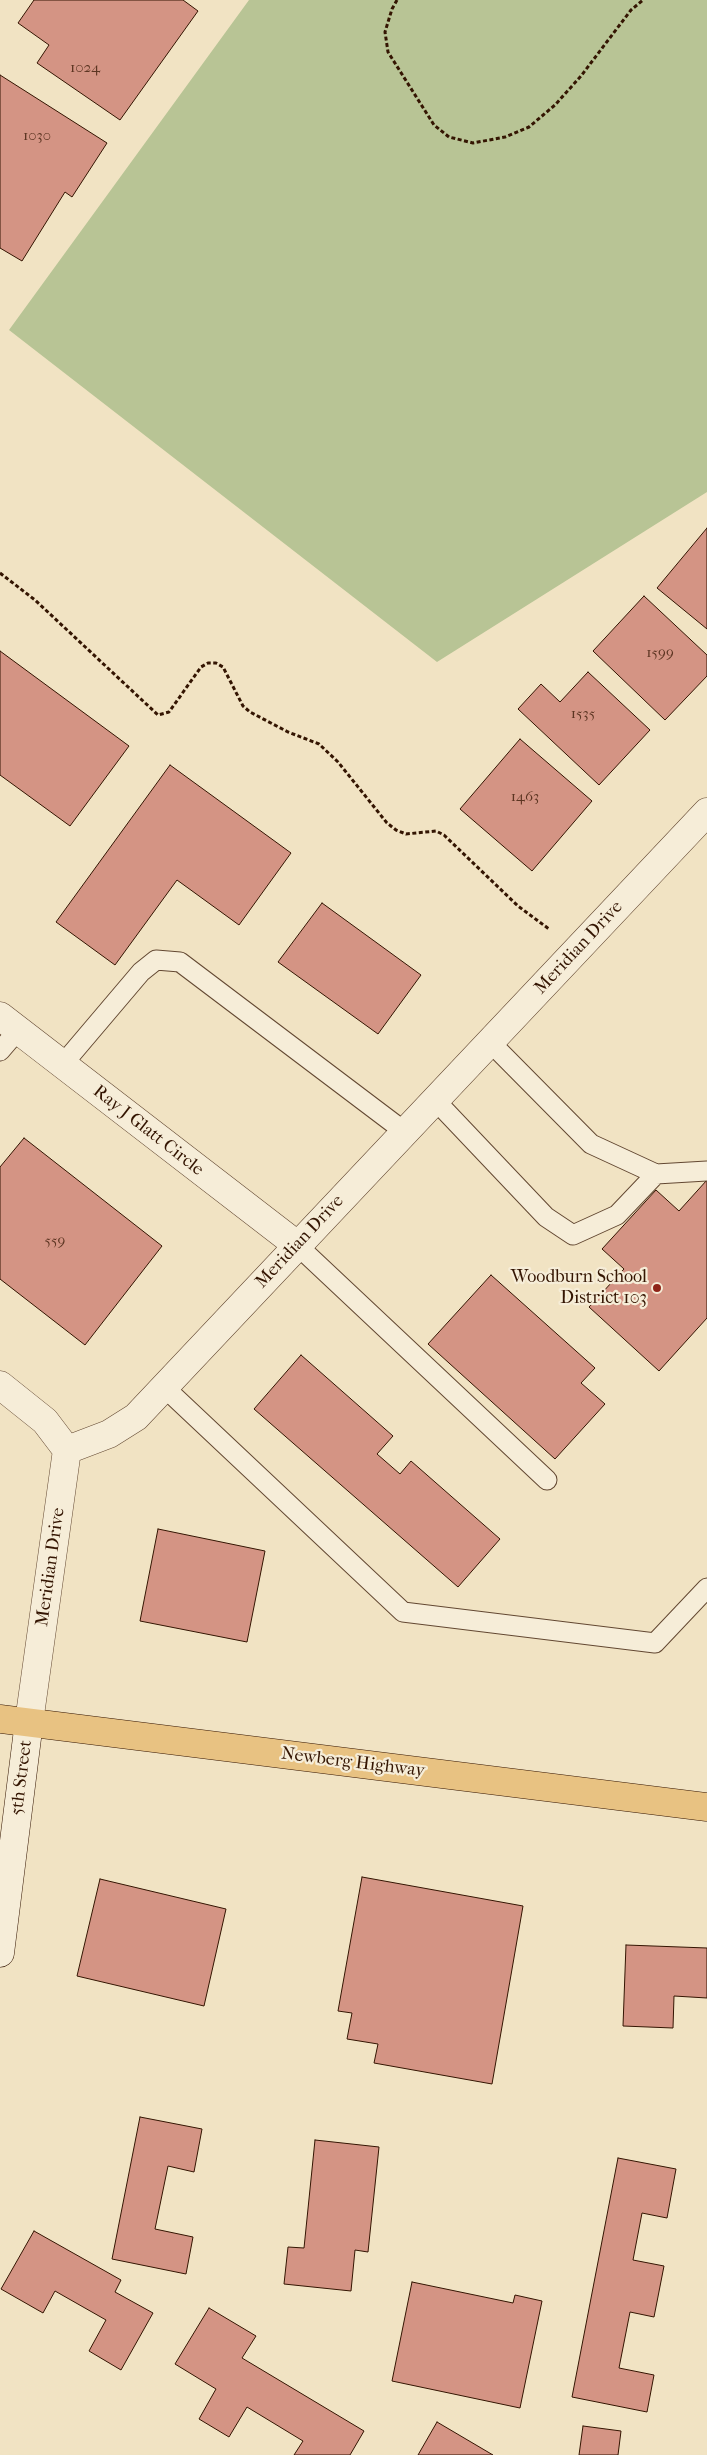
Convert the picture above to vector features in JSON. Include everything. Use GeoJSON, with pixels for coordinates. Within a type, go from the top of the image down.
{"type":"FeatureCollection","features":[{"type":"Feature","properties":{"kind":"main road","name":"Newberg Highway"},"geometry":{"type":"LineString","coordinates":[[0,1719],[707,1807]]}},
{"type":"Feature","properties":{"kind":"street","name":"Meridian Drive"},"geometry":{"type":"LineString","coordinates":[[29,1722],[67,1450],[109,1434],[130,1421],[707,812]]}},
{"type":"Feature","properties":{"kind":"street","name":"Ray J Glatt Circle"},"geometry":{"type":"LineString","coordinates":[[9,1023],[297,1246]]}},
{"type":"Feature","properties":{"kind":"street"},"geometry":{"type":"LineString","coordinates":[[0,1385],[45,1421],[67,1450]]}},
{"type":"Feature","properties":{"kind":"street","name":"5th Street"},"geometry":{"type":"LineString","coordinates":[[0,1953],[29,1722]]}},
{"type":"Feature","properties":{"kind":"lane"},"geometry":{"type":"LineString","coordinates":[[63,1064],[141,972],[156,960],[180,962],[404,1132]]}},
{"type":"Feature","properties":{"kind":"lane"},"geometry":{"type":"LineString","coordinates":[[0,1051],[9,1023]]}},
{"type":"Feature","properties":{"kind":"lane"},"geometry":{"type":"LineString","coordinates":[[497,1034],[591,1144],[656,1174],[707,1171]]}},
{"type":"Feature","properties":{"kind":"lane"},"geometry":{"type":"LineString","coordinates":[[435,1100],[546,1217],[573,1235],[616,1215],[656,1174]]}},
{"type":"Feature","properties":{"kind":"lane"},"geometry":{"type":"LineString","coordinates":[[297,1246],[547,1480]]}},
{"type":"Feature","properties":{"kind":"lane"},"geometry":{"type":"LineString","coordinates":[[164,1387],[403,1612],[655,1643],[707,1588]]}},
{"type":"Feature","properties":{"kind":"path"},"geometry":{"type":"LineString","coordinates":[[397,0],[392,9],[385,32],[388,52],[434,125],[449,137],[473,143],[505,137],[536,122],[555,105],[581,76],[631,10],[643,0]]}},
{"type":"Feature","properties":{"kind":"path"},"geometry":{"type":"LineString","coordinates":[[0,573],[35,600],[158,715],[169,712],[201,667],[208,662],[216,663],[223,667],[243,706],[250,712],[288,732],[319,744],[338,762],[386,822],[396,830],[413,835],[436,831],[444,835],[518,906],[579,948]]}},
{"type":"Feature","properties":{"kind":"green space"},"geometry":{"type":"Polygon","coordinates":[[[249,0],[707,0],[707,492],[437,662],[9,330],[249,0]]]}},
{"type":"Feature","properties":{"kind":"building"},"geometry":{"type":"Polygon","coordinates":[[[34,0],[183,0],[198,11],[120,120],[37,63],[49,45],[18,23],[34,0]]]}},
{"type":"Feature","properties":{"kind":"building"},"geometry":{"type":"Polygon","coordinates":[[[0,75],[107,143],[72,197],[65,192],[22,261],[0,248],[0,75]]]}},
{"type":"Feature","properties":{"kind":"building"},"geometry":{"type":"Polygon","coordinates":[[[707,528],[707,629],[657,588],[707,528]]]}},
{"type":"Feature","properties":{"kind":"building"},"geometry":{"type":"Polygon","coordinates":[[[644,596],[707,655],[707,676],[665,720],[593,651],[644,596]]]}},
{"type":"Feature","properties":{"kind":"building"},"geometry":{"type":"Polygon","coordinates":[[[0,651],[129,746],[70,826],[0,775],[0,651]]]}},
{"type":"Feature","properties":{"kind":"building"},"geometry":{"type":"Polygon","coordinates":[[[588,672],[650,730],[599,785],[518,709],[541,684],[560,702],[588,672]]]}},
{"type":"Feature","properties":{"kind":"building"},"geometry":{"type":"Polygon","coordinates":[[[520,739],[592,801],[532,871],[460,809],[520,739]]]}},
{"type":"Feature","properties":{"kind":"building"},"geometry":{"type":"Polygon","coordinates":[[[170,765],[291,853],[239,925],[177,880],[115,965],[56,922],[170,765]]]}},
{"type":"Feature","properties":{"kind":"building"},"geometry":{"type":"Polygon","coordinates":[[[322,903],[421,975],[378,1034],[278,962],[322,903]]]}},
{"type":"Feature","properties":{"kind":"building"},"geometry":{"type":"Polygon","coordinates":[[[24,1138],[162,1246],[85,1345],[0,1279],[0,1167],[24,1138]]]}},
{"type":"Feature","properties":{"kind":"building","name":"Woodburn School District 103"},"geometry":{"type":"Polygon","coordinates":[[[707,1180],[707,1318],[659,1371],[589,1307],[624,1269],[602,1249],[656,1190],[679,1211],[707,1180]]]}},
{"type":"Feature","properties":{"kind":"building"},"geometry":{"type":"Polygon","coordinates":[[[491,1275],[595,1368],[581,1383],[605,1404],[555,1459],[428,1344],[491,1275]]]}},
{"type":"Feature","properties":{"kind":"building"},"geometry":{"type":"Polygon","coordinates":[[[301,1355],[393,1436],[377,1454],[400,1474],[411,1461],[500,1539],[458,1587],[254,1409],[301,1355]]]}},
{"type":"Feature","properties":{"kind":"building"},"geometry":{"type":"Polygon","coordinates":[[[158,1529],[265,1551],[247,1642],[140,1621],[158,1529]]]}},
{"type":"Feature","properties":{"kind":"building"},"geometry":{"type":"Polygon","coordinates":[[[362,1877],[523,1906],[492,2084],[374,2063],[378,2044],[347,2039],[352,2013],[338,2011],[362,1877]]]}},
{"type":"Feature","properties":{"kind":"building"},"geometry":{"type":"Polygon","coordinates":[[[100,1879],[226,1909],[204,2006],[77,1976],[100,1879]]]}},
{"type":"Feature","properties":{"kind":"building"},"geometry":{"type":"Polygon","coordinates":[[[626,1945],[707,1948],[707,1998],[674,1996],[673,2028],[623,2026],[626,1945]]]}},
{"type":"Feature","properties":{"kind":"building"},"geometry":{"type":"Polygon","coordinates":[[[140,2117],[202,2129],[194,2172],[168,2166],[155,2229],[193,2237],[186,2274],[112,2259],[140,2117]]]}},
{"type":"Feature","properties":{"kind":"building"},"geometry":{"type":"Polygon","coordinates":[[[315,2140],[379,2147],[368,2252],[355,2250],[351,2291],[284,2284],[288,2247],[304,2248],[315,2140]]]}},
{"type":"Feature","properties":{"kind":"building"},"geometry":{"type":"Polygon","coordinates":[[[618,2158],[676,2169],[667,2218],[642,2213],[633,2260],[664,2266],[654,2317],[630,2312],[619,2368],[654,2375],[647,2412],[572,2397],[618,2158]]]}},
{"type":"Feature","properties":{"kind":"building"},"geometry":{"type":"Polygon","coordinates":[[[34,2231],[121,2280],[115,2292],[153,2313],[121,2370],[89,2351],[106,2320],[55,2291],[43,2313],[1,2289],[34,2231]]]}},
{"type":"Feature","properties":{"kind":"building"},"geometry":{"type":"Polygon","coordinates":[[[412,2282],[513,2303],[515,2295],[542,2301],[520,2408],[392,2381],[412,2282]]]}},
{"type":"Feature","properties":{"kind":"building"},"geometry":{"type":"Polygon","coordinates":[[[209,2308],[256,2336],[242,2358],[364,2431],[350,2455],[294,2455],[303,2441],[247,2407],[229,2437],[199,2419],[216,2389],[175,2364],[209,2308]]]}},
{"type":"Feature","properties":{"kind":"building"},"geometry":{"type":"Polygon","coordinates":[[[437,2422],[493,2455],[418,2455],[437,2422]]]}},
{"type":"Feature","properties":{"kind":"building"},"geometry":{"type":"Polygon","coordinates":[[[583,2426],[621,2431],[618,2455],[579,2455],[583,2426]]]}},
{"type":"Feature","properties":{"kind":"place","name":"Woodburn School District 103"},"geometry":{"type":"Point","coordinates":[657,1288]}}]}
